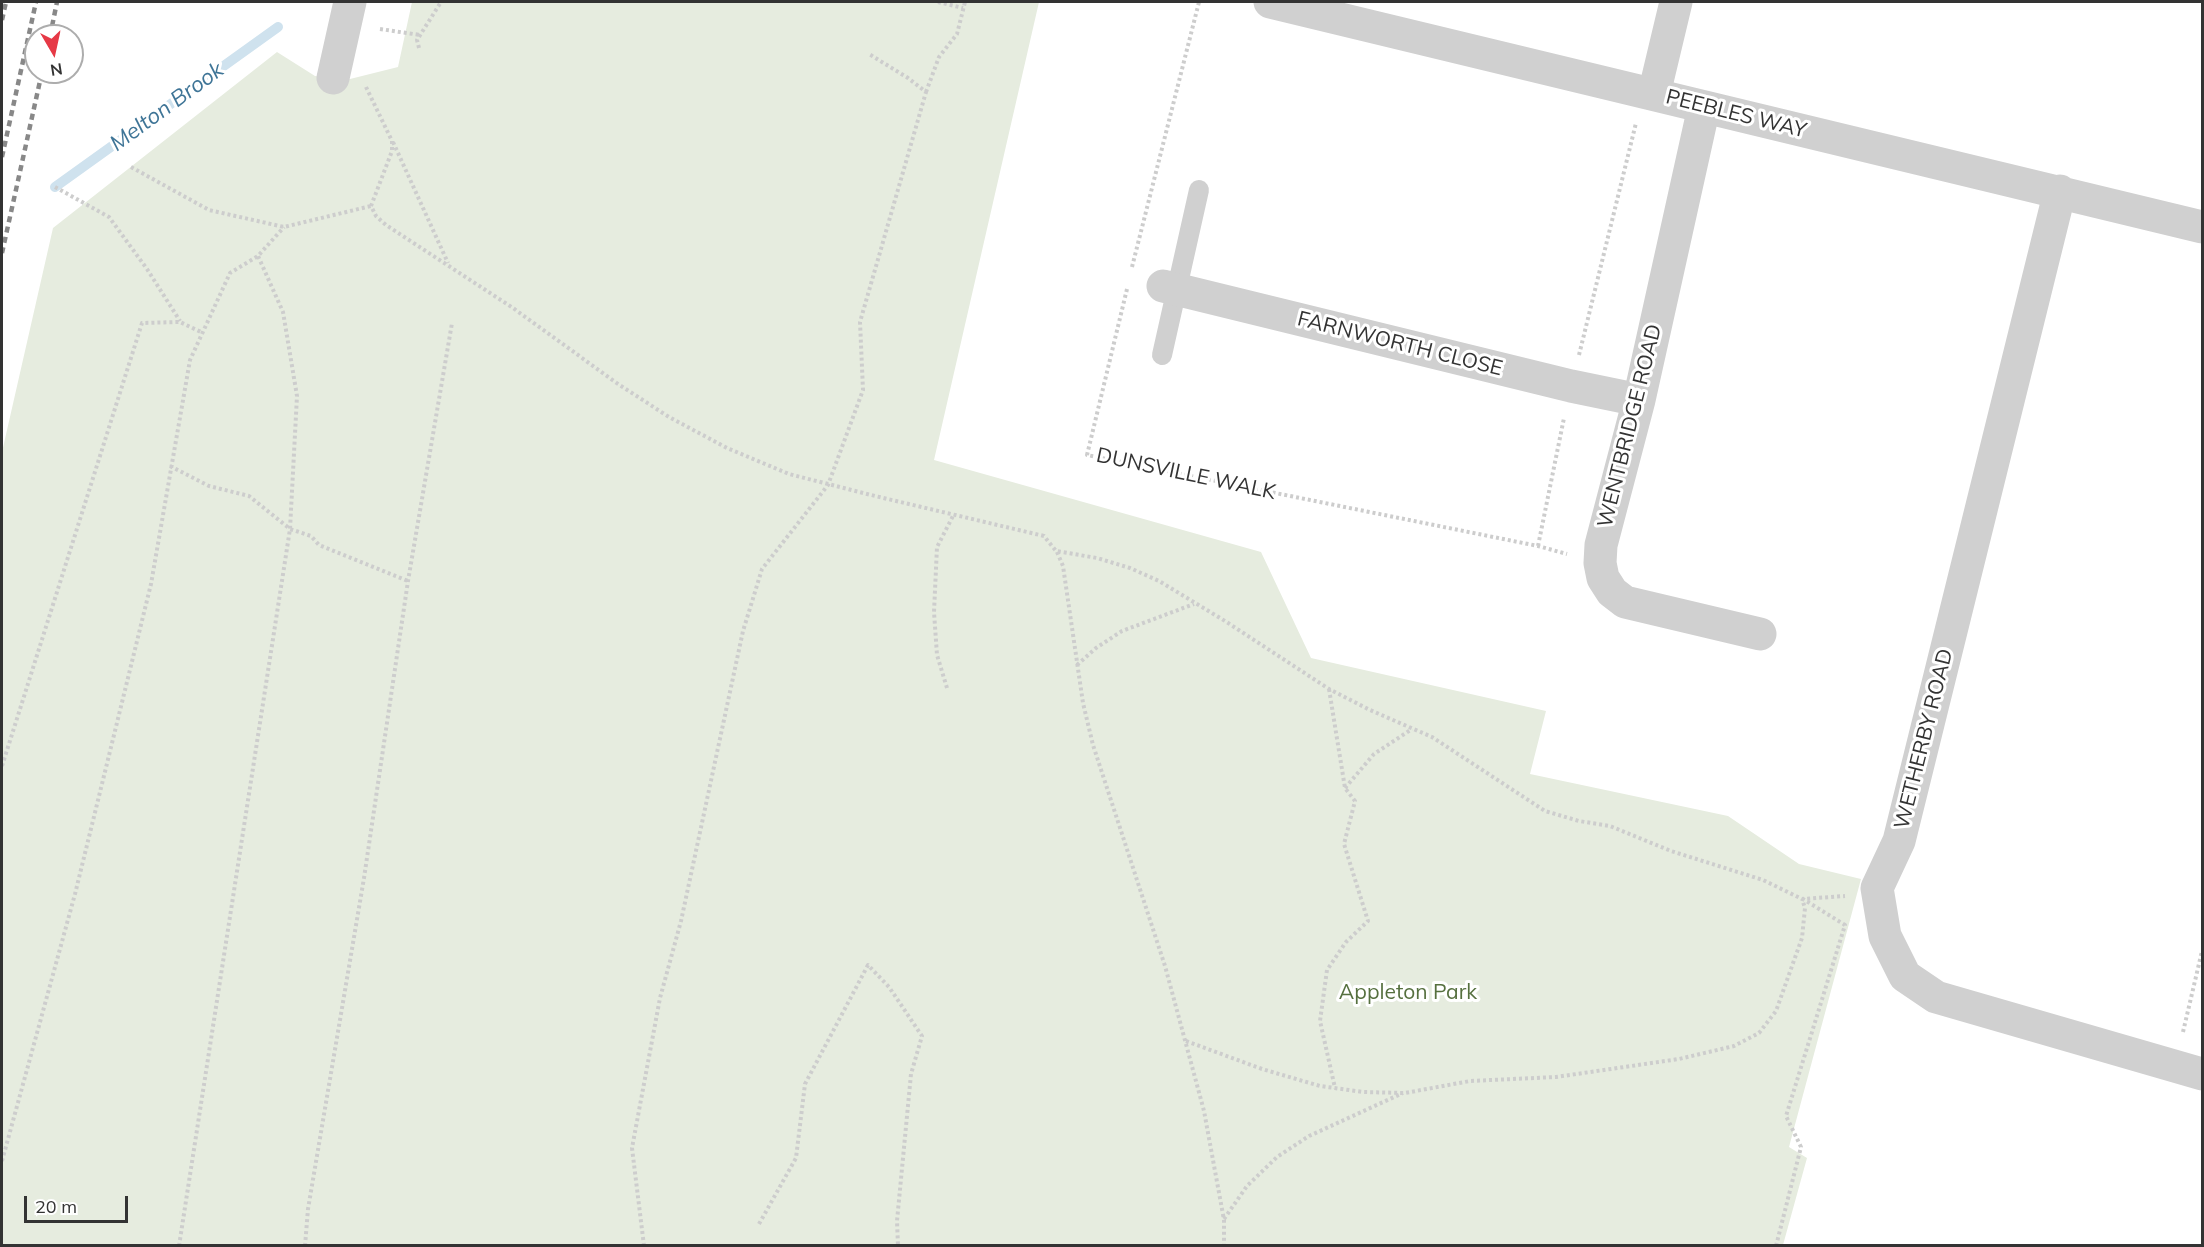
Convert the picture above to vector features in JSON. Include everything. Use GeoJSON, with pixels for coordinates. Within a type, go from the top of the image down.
{"type":"FeatureCollection","features":[{"type":"Feature","properties":{"kind":"street"},"geometry":{"type":"LineString","coordinates":[[335,66],[350,2]]}},
{"type":"Feature","properties":{"kind":"street","name":"PEEBLES WAY"},"geometry":{"type":"LineString","coordinates":[[1270,2],[2202,227]]}},
{"type":"Feature","properties":{"kind":"street"},"geometry":{"type":"LineString","coordinates":[[1649,93],[1676,2]]}},
{"type":"Feature","properties":{"kind":"street","name":"WENTBRIDGE ROAD"},"geometry":{"type":"LineString","coordinates":[[1704,107],[1639,400],[1601,545],[1600,563],[1603,578],[1612,592],[1625,602],[1760,633]]}},
{"type":"Feature","properties":{"kind":"street","name":"WETHERBY ROAD"},"geometry":{"type":"LineString","coordinates":[[1877,888],[1899,841],[2060,191]]}},
{"type":"Feature","properties":{"kind":"street","name":"FARNWORTH CLOSE"},"geometry":{"type":"LineString","coordinates":[[1170,288],[1571,386],[1639,400]]}},
{"type":"Feature","properties":{"kind":"street"},"geometry":{"type":"LineString","coordinates":[[1877,888],[1885,936],[1905,976],[1936,997],[2189,1070]]}},
{"type":"Feature","properties":{"kind":"lane"},"geometry":{"type":"LineString","coordinates":[[1162,356],[1170,288],[1199,190]]}},
{"type":"Feature","properties":{"kind":"path"},"geometry":{"type":"LineString","coordinates":[[419,48],[417,40],[441,2]]}},
{"type":"Feature","properties":{"kind":"path"},"geometry":{"type":"LineString","coordinates":[[938,2],[963,8]]}},
{"type":"Feature","properties":{"kind":"path"},"geometry":{"type":"LineString","coordinates":[[644,1245],[632,1148],[660,998],[681,921],[743,631],[762,569],[828,485],[863,390],[860,322],[926,92],[939,57],[957,34],[965,2]]}},
{"type":"Feature","properties":{"kind":"path","name":"DUNSVILLE WALK"},"geometry":{"type":"LineString","coordinates":[[1198,2],[1087,455],[1538,546],[1600,563]]}},
{"type":"Feature","properties":{"kind":"path"},"geometry":{"type":"LineString","coordinates":[[380,29],[420,35]]}},
{"type":"Feature","properties":{"kind":"path"},"geometry":{"type":"LineString","coordinates":[[869,54],[926,92]]}},
{"type":"Feature","properties":{"kind":"path"},"geometry":{"type":"LineString","coordinates":[[335,66],[361,76],[448,265]]}},
{"type":"Feature","properties":{"kind":"path"},"geometry":{"type":"LineString","coordinates":[[1538,546],[1571,386],[1649,93]]}},
{"type":"Feature","properties":{"kind":"path"},"geometry":{"type":"LineString","coordinates":[[392,141],[392,152],[371,206],[376,216],[669,417],[727,448],[789,474],[1044,536],[1056,551],[1064,566],[1083,704],[1093,746],[1144,899],[1186,1041],[1206,1121],[1224,1220],[1224,1245]]}},
{"type":"Feature","properties":{"kind":"path"},"geometry":{"type":"LineString","coordinates":[[131,167],[209,210],[284,227],[371,206]]}},
{"type":"Feature","properties":{"kind":"path"},"geometry":{"type":"LineString","coordinates":[[55,187],[109,217],[147,269],[180,322]]}},
{"type":"Feature","properties":{"kind":"path"},"geometry":{"type":"LineString","coordinates":[[2,1161],[75,894],[151,584],[190,360],[230,273],[258,256],[284,227]]}},
{"type":"Feature","properties":{"kind":"path"},"geometry":{"type":"LineString","coordinates":[[179,1245],[290,529],[297,396],[283,312],[258,256]]}},
{"type":"Feature","properties":{"kind":"path"},"geometry":{"type":"LineString","coordinates":[[2,766],[142,323],[180,322],[203,333]]}},
{"type":"Feature","properties":{"kind":"path"},"geometry":{"type":"LineString","coordinates":[[305,1245],[308,1209],[364,878],[408,581],[452,323]]}},
{"type":"Feature","properties":{"kind":"path"},"geometry":{"type":"LineString","coordinates":[[170,466],[209,486],[249,496],[290,529],[311,536],[320,545],[408,581]]}},
{"type":"Feature","properties":{"kind":"path"},"geometry":{"type":"LineString","coordinates":[[947,688],[937,655],[934,612],[937,547],[954,514]]}},
{"type":"Feature","properties":{"kind":"path"},"geometry":{"type":"LineString","coordinates":[[1056,551],[1097,558],[1130,568],[1159,581],[1295,665],[1329,689],[1432,737],[1459,753],[1545,811],[1579,821],[1610,825],[1671,851],[1763,880],[1802,899],[1845,925],[1786,1116],[1801,1147],[1776,1245]]}},
{"type":"Feature","properties":{"kind":"path"},"geometry":{"type":"LineString","coordinates":[[1077,665],[1096,648],[1122,631],[1195,604]]}},
{"type":"Feature","properties":{"kind":"path"},"geometry":{"type":"LineString","coordinates":[[1329,689],[1345,788],[1354,801],[1344,844],[1368,921],[1346,942],[1327,970],[1320,1021],[1335,1088]]}},
{"type":"Feature","properties":{"kind":"path"},"geometry":{"type":"LineString","coordinates":[[1345,788],[1374,754],[1412,728]]}},
{"type":"Feature","properties":{"kind":"path"},"geometry":{"type":"LineString","coordinates":[[1802,899],[1844,896],[1877,888]]}},
{"type":"Feature","properties":{"kind":"path"},"geometry":{"type":"LineString","coordinates":[[1186,1041],[1262,1069],[1320,1086],[1363,1092],[1405,1093],[1470,1081],[1556,1077],[1679,1059],[1734,1046],[1759,1033],[1776,1011],[1803,938],[1806,908],[1802,899]]}},
{"type":"Feature","properties":{"kind":"path"},"geometry":{"type":"LineString","coordinates":[[2189,1070],[2202,951]]}},
{"type":"Feature","properties":{"kind":"path"},"geometry":{"type":"LineString","coordinates":[[759,1224],[796,1158],[805,1084],[868,964],[889,987],[922,1036],[911,1074],[897,1221],[898,1245]]}},
{"type":"Feature","properties":{"kind":"path"},"geometry":{"type":"LineString","coordinates":[[1224,1220],[1247,1186],[1277,1156],[1309,1136],[1405,1093]]}},
{"type":"Feature","properties":{"kind":"green space","name":"Appleton Park"},"geometry":{"type":"Polygon","coordinates":[[[412,2],[1039,2],[934,460],[1261,552],[1311,658],[1546,711],[1530,774],[1728,816],[1799,864],[1861,879],[1789,1147],[1807,1158],[1783,1245],[2,1246],[2,452],[53,228],[277,52],[315,76],[350,79],[398,67],[412,2]]]}},
{"type":"Feature","properties":{"kind":"waterway","name":"Melton Brook"},"geometry":{"type":"LineString","coordinates":[[55,187],[278,27]]}},
{"type":"Feature","properties":{"kind":"railway"},"geometry":{"type":"LineString","coordinates":[[2,20],[6,2]]}},
{"type":"Feature","properties":{"kind":"railway"},"geometry":{"type":"LineString","coordinates":[[2,157],[36,2]]}},
{"type":"Feature","properties":{"kind":"railway"},"geometry":{"type":"LineString","coordinates":[[52,24],[57,2]]}},
{"type":"Feature","properties":{"kind":"railway"},"geometry":{"type":"LineString","coordinates":[[2,253],[39,84]]}}]}
